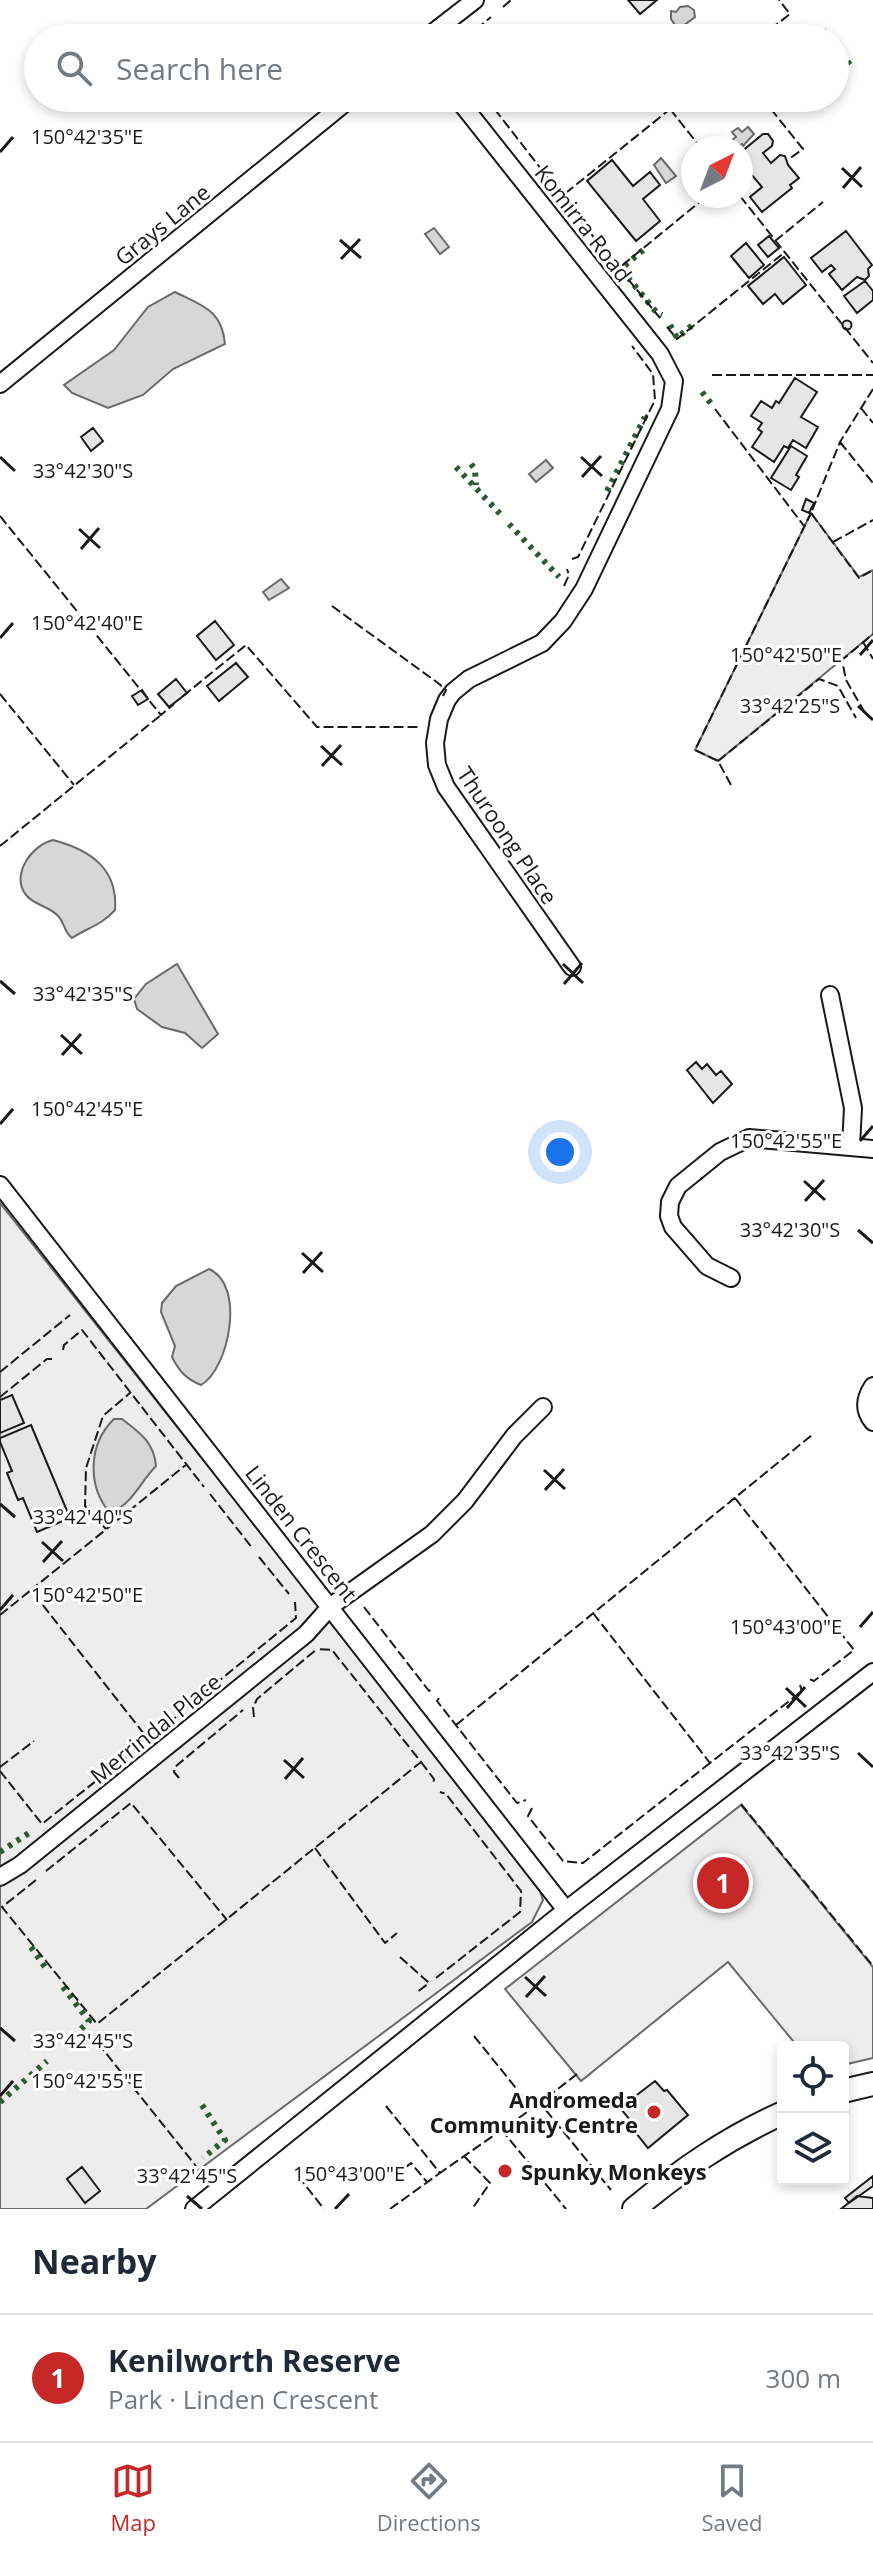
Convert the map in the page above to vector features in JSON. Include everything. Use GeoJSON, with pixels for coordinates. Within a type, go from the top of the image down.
{"type":"FeatureCollection","features":[{"type":"Feature","properties":{"kind":"street"},"geometry":{"type":"LineString","coordinates":[[444,24],[475,0]]}},
{"type":"Feature","properties":{"kind":"street","name":"Grays Lane"},"geometry":{"type":"LineString","coordinates":[[0,384],[334,112]]}},
{"type":"Feature","properties":{"kind":"street","name":"Komirra Road"},"geometry":{"type":"LineString","coordinates":[[468,112],[660,354],[674,379]]}},
{"type":"Feature","properties":{"kind":"street","name":"Thuroong Place"},"geometry":{"type":"LineString","coordinates":[[572,967],[446,787],[435,754],[436,731],[447,700],[461,684],[542,643],[571,610],[670,409],[674,379]]}},
{"type":"Feature","properties":{"kind":"street"},"geometry":{"type":"LineString","coordinates":[[830,995],[853,1108],[851,1146]]}},
{"type":"Feature","properties":{"kind":"street"},"geometry":{"type":"LineString","coordinates":[[731,1278],[707,1266],[673,1227],[669,1216],[670,1202],[678,1186],[720,1152],[749,1138],[873,1149]]}},
{"type":"Feature","properties":{"kind":"street","name":"Linden Crescent"},"geometry":{"type":"LineString","coordinates":[[0,1185],[566,1910]]}},
{"type":"Feature","properties":{"kind":"street"},"geometry":{"type":"LineString","coordinates":[[873,1386],[858,1404],[873,1422]]}},
{"type":"Feature","properties":{"kind":"street","name":"Merrindal Place"},"geometry":{"type":"LineString","coordinates":[[0,1877],[20,1865],[306,1634],[331,1606],[432,1534],[465,1501],[514,1436],[543,1407]]}},
{"type":"Feature","properties":{"kind":"street"},"geometry":{"type":"LineString","coordinates":[[194,2209],[566,1910],[873,1672]]}},
{"type":"Feature","properties":{"kind":"street"},"geometry":{"type":"LineString","coordinates":[[849,2090],[873,2084]]}},
{"type":"Feature","properties":{"kind":"street"},"geometry":{"type":"LineString","coordinates":[[634,2209],[699,2158],[732,2137],[777,2116]]}},
{"type":"Feature","properties":{"kind":"shaded area"},"geometry":{"type":"Polygon","coordinates":[[[688,6],[694,10],[695,17],[686,24],[674,24],[671,11],[676,12],[680,7],[688,6]]]}},
{"type":"Feature","properties":{"kind":"shaded area"},"geometry":{"type":"Polygon","coordinates":[[[748,127],[754,134],[735,136],[732,132],[738,128],[742,132],[748,127]]]}},
{"type":"Feature","properties":{"kind":"shaded area"},"geometry":{"type":"Polygon","coordinates":[[[661,158],[676,176],[666,183],[654,165],[661,158]]]}},
{"type":"Feature","properties":{"kind":"shaded area"},"geometry":{"type":"Polygon","coordinates":[[[434,228],[449,247],[440,254],[425,234],[434,228]]]}},
{"type":"Feature","properties":{"kind":"shaded area"},"geometry":{"type":"Polygon","coordinates":[[[175,292],[215,316],[225,344],[173,369],[143,395],[108,408],[72,393],[64,385],[114,350],[148,307],[175,292]]]}},
{"type":"Feature","properties":{"kind":"shaded area"},"geometry":{"type":"Polygon","coordinates":[[[546,460],[553,468],[536,482],[529,474],[546,460]]]}},
{"type":"Feature","properties":{"kind":"shaded area"},"geometry":{"type":"Polygon","coordinates":[[[811,513],[859,577],[873,570],[873,634],[718,761],[695,750],[811,513]]]}},
{"type":"Feature","properties":{"kind":"shaded area"},"geometry":{"type":"Polygon","coordinates":[[[281,579],[289,588],[269,600],[263,592],[281,579]]]}},
{"type":"Feature","properties":{"kind":"shaded area"},"geometry":{"type":"Polygon","coordinates":[[[53,840],[79,849],[99,863],[107,872],[115,896],[115,910],[110,915],[72,938],[59,917],[30,899],[22,887],[22,870],[31,854],[53,840]]]}},
{"type":"Feature","properties":{"kind":"shaded area"},"geometry":{"type":"Polygon","coordinates":[[[177,964],[218,1034],[202,1048],[185,1033],[162,1027],[137,1009],[134,999],[146,984],[177,964]]]}},
{"type":"Feature","properties":{"kind":"shaded area"},"geometry":{"type":"Polygon","coordinates":[[[0,1203],[537,1882],[543,1900],[532,1922],[146,2209],[0,2209],[0,1203]]]}},
{"type":"Feature","properties":{"kind":"shaded area"},"geometry":{"type":"Polygon","coordinates":[[[209,1269],[220,1278],[227,1292],[229,1327],[219,1362],[201,1385],[187,1377],[172,1357],[175,1346],[161,1312],[162,1303],[176,1286],[209,1269]]]}},
{"type":"Feature","properties":{"kind":"shaded area"},"geometry":{"type":"Polygon","coordinates":[[[114,1419],[122,1419],[145,1439],[156,1466],[130,1498],[110,1513],[97,1490],[94,1465],[99,1440],[114,1419]]]}},
{"type":"Feature","properties":{"kind":"shaded area"},"geometry":{"type":"Polygon","coordinates":[[[741,1805],[873,1967],[873,2058],[849,2064],[849,2041],[793,2041],[728,1962],[581,2081],[505,1989],[741,1805]]]}},
{"type":"Feature","properties":{"kind":"building"},"geometry":{"type":"Polygon","coordinates":[[[628,0],[657,0],[640,14],[628,0]]]}},
{"type":"Feature","properties":{"kind":"building"},"geometry":{"type":"Polygon","coordinates":[[[768,134],[773,141],[772,146],[763,153],[771,163],[780,155],[785,156],[799,178],[790,185],[792,188],[762,212],[753,201],[753,194],[762,187],[753,176],[753,142],[768,134]]]}},
{"type":"Feature","properties":{"kind":"building"},"geometry":{"type":"Polygon","coordinates":[[[612,160],[633,186],[650,172],[660,185],[643,199],[660,221],[636,241],[587,181],[612,160]]]}},
{"type":"Feature","properties":{"kind":"building"},"geometry":{"type":"Polygon","coordinates":[[[846,231],[872,265],[865,280],[857,277],[842,290],[829,274],[835,269],[831,265],[822,272],[811,258],[846,231]]]}},
{"type":"Feature","properties":{"kind":"building"},"geometry":{"type":"Polygon","coordinates":[[[769,236],[779,248],[768,257],[758,245],[769,236]]]}},
{"type":"Feature","properties":{"kind":"building"},"geometry":{"type":"Polygon","coordinates":[[[746,243],[764,265],[749,278],[731,256],[746,243]]]}},
{"type":"Feature","properties":{"kind":"building"},"geometry":{"type":"Polygon","coordinates":[[[784,257],[806,285],[783,304],[775,294],[763,304],[748,286],[784,257]]]}},
{"type":"Feature","properties":{"kind":"building"},"geometry":{"type":"Polygon","coordinates":[[[865,281],[873,291],[873,300],[857,313],[844,296],[865,281]]]}},
{"type":"Feature","properties":{"kind":"building"},"geometry":{"type":"Polygon","coordinates":[[[847,320],[852,325],[847,330],[842,325],[847,320]]]}},
{"type":"Feature","properties":{"kind":"building"},"geometry":{"type":"Polygon","coordinates":[[[795,378],[817,392],[801,417],[818,427],[806,448],[793,440],[788,448],[784,446],[774,462],[752,447],[762,432],[758,429],[762,423],[751,416],[761,401],[772,408],[776,401],[779,403],[795,378]]]}},
{"type":"Feature","properties":{"kind":"building"},"geometry":{"type":"Polygon","coordinates":[[[93,428],[103,441],[91,451],[81,437],[93,428]]]}},
{"type":"Feature","properties":{"kind":"building"},"geometry":{"type":"Polygon","coordinates":[[[791,446],[807,456],[791,490],[771,478],[791,446]]]}},
{"type":"Feature","properties":{"kind":"building"},"geometry":{"type":"Polygon","coordinates":[[[806,499],[814,503],[809,513],[802,510],[806,499]]]}},
{"type":"Feature","properties":{"kind":"building"},"geometry":{"type":"Polygon","coordinates":[[[215,621],[234,645],[216,660],[197,636],[215,621]]]}},
{"type":"Feature","properties":{"kind":"building"},"geometry":{"type":"Polygon","coordinates":[[[236,663],[248,677],[219,701],[207,686],[236,663]]]}},
{"type":"Feature","properties":{"kind":"building"},"geometry":{"type":"Polygon","coordinates":[[[176,679],[187,693],[169,707],[158,694],[176,679]]]}},
{"type":"Feature","properties":{"kind":"building"},"geometry":{"type":"Polygon","coordinates":[[[142,690],[148,699],[138,705],[132,696],[142,690]]]}},
{"type":"Feature","properties":{"kind":"building"},"geometry":{"type":"Polygon","coordinates":[[[696,1062],[702,1069],[707,1064],[716,1075],[721,1071],[732,1084],[713,1103],[687,1070],[696,1062]]]}},
{"type":"Feature","properties":{"kind":"building"},"geometry":{"type":"Polygon","coordinates":[[[12,1395],[24,1423],[0,1433],[0,1400],[12,1395]]]}},
{"type":"Feature","properties":{"kind":"building"},"geometry":{"type":"Polygon","coordinates":[[[31,1425],[70,1518],[37,1532],[23,1498],[18,1500],[7,1473],[12,1471],[0,1442],[0,1438],[31,1425]]]}},
{"type":"Feature","properties":{"kind":"building","name":"Andromeda Community Centre"},"geometry":{"type":"Polygon","coordinates":[[[655,2081],[688,2115],[648,2148],[620,2108],[655,2081]]]}},
{"type":"Feature","properties":{"kind":"building"},"geometry":{"type":"Polygon","coordinates":[[[82,2167],[100,2191],[85,2203],[67,2179],[82,2167]]]}},
{"type":"Feature","properties":{"kind":"building"},"geometry":{"type":"Polygon","coordinates":[[[873,2176],[873,2186],[849,2203],[845,2198],[873,2176]]]}},
{"type":"Feature","properties":{"kind":"building"},"geometry":{"type":"Polygon","coordinates":[[[857,2196],[873,2198],[873,2209],[841,2209],[857,2196]]]}},
{"type":"Feature","properties":{"kind":"hedge"},"geometry":{"type":"LineString","coordinates":[[643,250],[621,269],[657,313],[662,315]]}},
{"type":"Feature","properties":{"kind":"hedge"},"geometry":{"type":"LineString","coordinates":[[670,325],[677,338],[696,322]]}},
{"type":"Feature","properties":{"kind":"hedge"},"geometry":{"type":"LineString","coordinates":[[702,392],[713,406]]}},
{"type":"Feature","properties":{"kind":"hedge"},"geometry":{"type":"LineString","coordinates":[[607,491],[645,417],[639,414]]}},
{"type":"Feature","properties":{"kind":"hedge"},"geometry":{"type":"LineString","coordinates":[[471,464],[475,469],[476,485]]}},
{"type":"Feature","properties":{"kind":"hedge"},"geometry":{"type":"LineString","coordinates":[[456,467],[504,518]]}},
{"type":"Feature","properties":{"kind":"hedge"},"geometry":{"type":"LineString","coordinates":[[509,524],[559,577]]}},
{"type":"Feature","properties":{"kind":"hedge"},"geometry":{"type":"LineString","coordinates":[[0,1852],[29,1833]]}},
{"type":"Feature","properties":{"kind":"hedge"},"geometry":{"type":"LineString","coordinates":[[31,1947],[45,1967]]}},
{"type":"Feature","properties":{"kind":"hedge"},"geometry":{"type":"LineString","coordinates":[[63,1987],[89,2021],[67,2043]]}},
{"type":"Feature","properties":{"kind":"hedge"},"geometry":{"type":"LineString","coordinates":[[0,2102],[47,2061]]}},
{"type":"Feature","properties":{"kind":"hedge"},"geometry":{"type":"LineString","coordinates":[[202,2105],[225,2140],[203,2158]]}},
{"type":"Feature","properties":{"kind":"fence"},"geometry":{"type":"LineString","coordinates":[[503,7],[511,0]]}},
{"type":"Feature","properties":{"kind":"fence"},"geometry":{"type":"LineString","coordinates":[[777,24],[790,14],[779,0]]}},
{"type":"Feature","properties":{"kind":"fence"},"geometry":{"type":"LineString","coordinates":[[482,24],[491,17]]}},
{"type":"Feature","properties":{"kind":"fence"},"geometry":{"type":"LineString","coordinates":[[497,112],[562,196]]}},
{"type":"Feature","properties":{"kind":"fence"},"geometry":{"type":"LineString","coordinates":[[602,248],[562,196],[667,112]]}},
{"type":"Feature","properties":{"kind":"fence"},"geometry":{"type":"LineString","coordinates":[[672,112],[691,136]]}},
{"type":"Feature","properties":{"kind":"fence"},"geometry":{"type":"LineString","coordinates":[[773,112],[803,149],[789,159]]}},
{"type":"Feature","properties":{"kind":"fence"},"geometry":{"type":"LineString","coordinates":[[775,241],[823,202]]}},
{"type":"Feature","properties":{"kind":"fence"},"geometry":{"type":"LineString","coordinates":[[613,260],[619,268],[692,208]]}},
{"type":"Feature","properties":{"kind":"fence"},"geometry":{"type":"LineString","coordinates":[[750,208],[873,363]]}},
{"type":"Feature","properties":{"kind":"fence"},"geometry":{"type":"LineString","coordinates":[[667,327],[677,339],[785,252]]}},
{"type":"Feature","properties":{"kind":"fence"},"geometry":{"type":"LineString","coordinates":[[619,268],[660,318]]}},
{"type":"Feature","properties":{"kind":"fence"},"geometry":{"type":"LineString","coordinates":[[572,559],[578,557],[655,400],[653,374],[632,346]]}},
{"type":"Feature","properties":{"kind":"fence"},"geometry":{"type":"LineString","coordinates":[[712,375],[873,375]]}},
{"type":"Feature","properties":{"kind":"fence"},"geometry":{"type":"LineString","coordinates":[[873,389],[840,442],[811,513],[859,578],[873,570]]}},
{"type":"Feature","properties":{"kind":"fence"},"geometry":{"type":"LineString","coordinates":[[861,408],[873,423]]}},
{"type":"Feature","properties":{"kind":"fence"},"geometry":{"type":"LineString","coordinates":[[715,409],[804,526]]}},
{"type":"Feature","properties":{"kind":"fence"},"geometry":{"type":"LineString","coordinates":[[840,442],[873,483]]}},
{"type":"Feature","properties":{"kind":"fence"},"geometry":{"type":"LineString","coordinates":[[731,785],[718,761],[695,750],[811,513]]}},
{"type":"Feature","properties":{"kind":"fence"},"geometry":{"type":"LineString","coordinates":[[0,516],[161,715],[174,704]]}},
{"type":"Feature","properties":{"kind":"fence"},"geometry":{"type":"LineString","coordinates":[[833,542],[873,520]]}},
{"type":"Feature","properties":{"kind":"fence"},"geometry":{"type":"LineString","coordinates":[[564,586],[569,575],[567,569]]}},
{"type":"Feature","properties":{"kind":"fence"},"geometry":{"type":"LineString","coordinates":[[332,606],[438,683],[446,690],[443,696]]}},
{"type":"Feature","properties":{"kind":"fence"},"geometry":{"type":"LineString","coordinates":[[865,713],[846,680],[842,660],[873,634]]}},
{"type":"Feature","properties":{"kind":"fence"},"geometry":{"type":"LineString","coordinates":[[863,642],[873,659]]}},
{"type":"Feature","properties":{"kind":"fence"},"geometry":{"type":"LineString","coordinates":[[183,696],[246,645],[317,727],[419,727]]}},
{"type":"Feature","properties":{"kind":"fence"},"geometry":{"type":"LineString","coordinates":[[718,761],[819,679],[838,686],[856,718]]}},
{"type":"Feature","properties":{"kind":"fence"},"geometry":{"type":"LineString","coordinates":[[0,694],[74,785]]}},
{"type":"Feature","properties":{"kind":"fence"},"geometry":{"type":"LineString","coordinates":[[0,846],[161,715]]}},
{"type":"Feature","properties":{"kind":"fence"},"geometry":{"type":"LineString","coordinates":[[0,1372],[70,1315]]}},
{"type":"Feature","properties":{"kind":"fence"},"geometry":{"type":"LineString","coordinates":[[63,1350],[64,1345],[82,1330],[204,1487]]}},
{"type":"Feature","properties":{"kind":"fence"},"geometry":{"type":"LineString","coordinates":[[0,1397],[47,1359],[52,1359]]}},
{"type":"Feature","properties":{"kind":"fence"},"geometry":{"type":"LineString","coordinates":[[106,1529],[85,1506],[86,1468],[103,1416],[131,1392]]}},
{"type":"Feature","properties":{"kind":"fence"},"geometry":{"type":"LineString","coordinates":[[456,1725],[812,1435]]}},
{"type":"Feature","properties":{"kind":"fence"},"geometry":{"type":"LineString","coordinates":[[176,1717],[148,1739],[31,1590],[187,1464]]}},
{"type":"Feature","properties":{"kind":"fence"},"geometry":{"type":"LineString","coordinates":[[210,1494],[253,1549]]}},
{"type":"Feature","properties":{"kind":"fence"},"geometry":{"type":"LineString","coordinates":[[735,1498],[854,1650],[814,1681],[809,1679]]}},
{"type":"Feature","properties":{"kind":"fence"},"geometry":{"type":"LineString","coordinates":[[259,1557],[289,1594]]}},
{"type":"Feature","properties":{"kind":"fence"},"geometry":{"type":"LineString","coordinates":[[0,1615],[31,1590]]}},
{"type":"Feature","properties":{"kind":"fence"},"geometry":{"type":"LineString","coordinates":[[182,1711],[296,1618],[295,1602]]}},
{"type":"Feature","properties":{"kind":"fence"},"geometry":{"type":"LineString","coordinates":[[364,1607],[429,1691],[432,1689]]}},
{"type":"Feature","properties":{"kind":"fence"},"geometry":{"type":"LineString","coordinates":[[593,1613],[710,1763],[802,1691],[800,1685]]}},
{"type":"Feature","properties":{"kind":"fence"},"geometry":{"type":"LineString","coordinates":[[254,1717],[253,1708],[257,1699],[317,1649]]}},
{"type":"Feature","properties":{"kind":"fence"},"geometry":{"type":"LineString","coordinates":[[36,1880],[2,1907],[97,2024],[421,1762],[332,1650],[318,1649]]}},
{"type":"Feature","properties":{"kind":"fence"},"geometry":{"type":"LineString","coordinates":[[439,1698],[437,1701],[517,1803],[526,1800]]}},
{"type":"Feature","properties":{"kind":"fence"},"geometry":{"type":"LineString","coordinates":[[179,1778],[174,1772],[175,1767],[243,1710]]}},
{"type":"Feature","properties":{"kind":"fence"},"geometry":{"type":"LineString","coordinates":[[136,1748],[148,1739]]}},
{"type":"Feature","properties":{"kind":"fence"},"geometry":{"type":"LineString","coordinates":[[0,1767],[34,1741]]}},
{"type":"Feature","properties":{"kind":"fence"},"geometry":{"type":"LineString","coordinates":[[0,1771],[42,1824],[126,1757]]}},
{"type":"Feature","properties":{"kind":"fence"},"geometry":{"type":"LineString","coordinates":[[421,1762],[434,1779],[433,1785]]}},
{"type":"Feature","properties":{"kind":"fence"},"geometry":{"type":"LineString","coordinates":[[532,1808],[528,1816],[563,1861],[583,1863],[710,1763]]}},
{"type":"Feature","properties":{"kind":"fence"},"geometry":{"type":"LineString","coordinates":[[436,1978],[520,1912],[521,1891],[446,1794],[440,1792]]}},
{"type":"Feature","properties":{"kind":"fence"},"geometry":{"type":"LineString","coordinates":[[46,1871],[131,1803],[227,1920]]}},
{"type":"Feature","properties":{"kind":"fence"},"geometry":{"type":"LineString","coordinates":[[741,1804],[873,1966]]}},
{"type":"Feature","properties":{"kind":"fence"},"geometry":{"type":"LineString","coordinates":[[315,1848],[385,1943],[397,1933]]}},
{"type":"Feature","properties":{"kind":"fence"},"geometry":{"type":"LineString","coordinates":[[400,1957],[429,1983],[416,1993]]}},
{"type":"Feature","properties":{"kind":"fence"},"geometry":{"type":"LineString","coordinates":[[89,2032],[196,2166]]}},
{"type":"Feature","properties":{"kind":"fence"},"geometry":{"type":"LineString","coordinates":[[474,2036],[532,2108]]}},
{"type":"Feature","properties":{"kind":"fence"},"geometry":{"type":"LineString","coordinates":[[577,2074],[540,2103],[611,2190]]}},
{"type":"Feature","properties":{"kind":"fence"},"geometry":{"type":"LineString","coordinates":[[386,2106],[440,2173],[540,2103]]}},
{"type":"Feature","properties":{"kind":"fence"},"geometry":{"type":"LineString","coordinates":[[501,2129],[566,2209]]}},
{"type":"Feature","properties":{"kind":"fence"},"geometry":{"type":"LineString","coordinates":[[464,2156],[490,2183],[472,2209]]}},
{"type":"Feature","properties":{"kind":"fence"},"geometry":{"type":"LineString","coordinates":[[394,2177],[411,2163],[427,2182]]}},
{"type":"Feature","properties":{"kind":"fence"},"geometry":{"type":"LineString","coordinates":[[390,2209],[440,2173]]}},
{"type":"Feature","properties":{"kind":"fence"},"geometry":{"type":"LineString","coordinates":[[298,2176],[324,2209]]}},
{"type":"Feature","properties":{"kind":"place","name":"Kenilworth Reserve"},"geometry":{"type":"Point","coordinates":[723,1883]}},
{"type":"Feature","properties":{"kind":"place","name":"Andromeda Community Centre"},"geometry":{"type":"Point","coordinates":[654,2112]}},
{"type":"Feature","properties":{"kind":"place","name":"Spunky Monkeys"},"geometry":{"type":"Point","coordinates":[505,2171]}}]}
